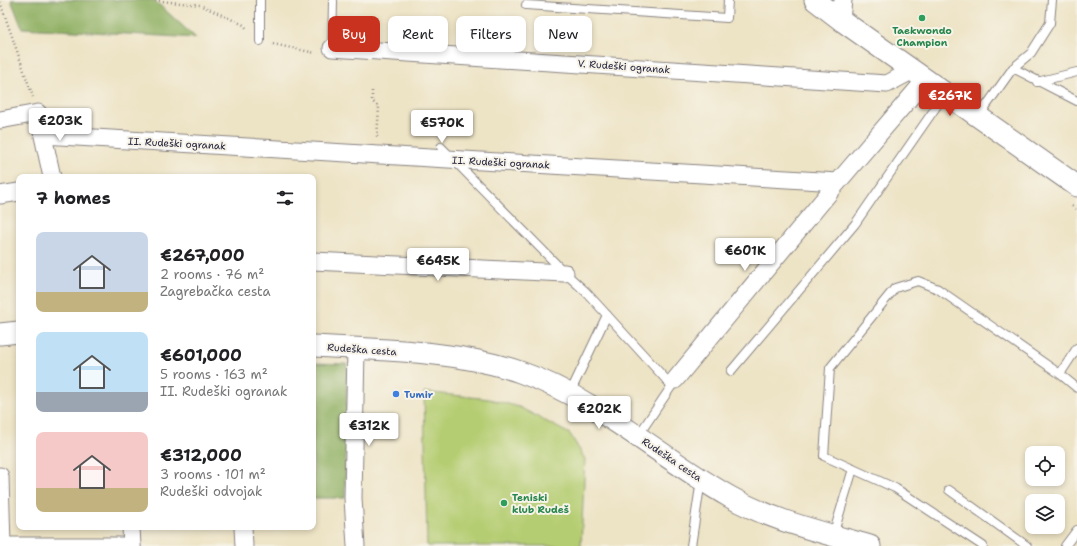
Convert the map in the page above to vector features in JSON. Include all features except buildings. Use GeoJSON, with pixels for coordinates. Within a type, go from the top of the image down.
{"type":"FeatureCollection","features":[{"type":"Feature","properties":{"kind":"street"},"geometry":{"type":"LineString","coordinates":[[815,0],[842,10],[919,74],[1077,186]]}},
{"type":"Feature","properties":{"kind":"street","name":"V. Rudeški ogranak"},"geometry":{"type":"LineString","coordinates":[[380,51],[887,84],[919,74]]}},
{"type":"Feature","properties":{"kind":"street"},"geometry":{"type":"LineString","coordinates":[[673,382],[838,182],[919,74]]}},
{"type":"Feature","properties":{"kind":"street"},"geometry":{"type":"LineString","coordinates":[[0,120],[38,113],[51,174]]}},
{"type":"Feature","properties":{"kind":"street","name":"II. Rudeški ogranak"},"geometry":{"type":"LineString","coordinates":[[44,135],[838,182]]}},
{"type":"Feature","properties":{"kind":"street"},"geometry":{"type":"LineString","coordinates":[[0,195],[16,192]]}},
{"type":"Feature","properties":{"kind":"street"},"geometry":{"type":"LineString","coordinates":[[316,261],[565,273]]}},
{"type":"Feature","properties":{"kind":"street"},"geometry":{"type":"LineString","coordinates":[[0,334],[16,332]]}},
{"type":"Feature","properties":{"kind":"street","name":"Rudeška cesta"},"geometry":{"type":"LineString","coordinates":[[316,346],[472,359],[520,372],[570,393],[731,498],[776,518],[826,537],[870,546]]}},
{"type":"Feature","properties":{"kind":"street"},"geometry":{"type":"LineString","coordinates":[[356,349],[353,498],[356,546]]}},
{"type":"Feature","properties":{"kind":"street"},"geometry":{"type":"LineString","coordinates":[[0,476],[1,546],[132,546],[131,530]]}},
{"type":"Feature","properties":{"kind":"street"},"geometry":{"type":"LineString","coordinates":[[243,530],[244,546]]}},
{"type":"Feature","properties":{"kind":"lane"},"geometry":{"type":"LineString","coordinates":[[260,0],[260,41]]}},
{"type":"Feature","properties":{"kind":"lane"},"geometry":{"type":"LineString","coordinates":[[526,5],[727,18],[728,0]]}},
{"type":"Feature","properties":{"kind":"lane"},"geometry":{"type":"LineString","coordinates":[[978,117],[1014,68],[1031,53],[1050,23],[1052,0]]}},
{"type":"Feature","properties":{"kind":"lane"},"geometry":{"type":"LineString","coordinates":[[333,1],[333,16]]}},
{"type":"Feature","properties":{"kind":"lane"},"geometry":{"type":"LineString","coordinates":[[1014,68],[1037,82],[1077,101]]}},
{"type":"Feature","properties":{"kind":"lane"},"geometry":{"type":"LineString","coordinates":[[1037,82],[1077,72]]}},
{"type":"Feature","properties":{"kind":"lane"},"geometry":{"type":"LineString","coordinates":[[731,371],[855,224],[946,93]]}},
{"type":"Feature","properties":{"kind":"lane"},"geometry":{"type":"LineString","coordinates":[[441,147],[455,159],[673,382],[638,437]]}},
{"type":"Feature","properties":{"kind":"lane"},"geometry":{"type":"LineString","coordinates":[[983,546],[896,488],[824,456],[830,368],[895,288],[918,281],[938,289],[1060,374],[1077,388]]}},
{"type":"Feature","properties":{"kind":"lane"},"geometry":{"type":"LineString","coordinates":[[570,393],[608,315]]}},
{"type":"Feature","properties":{"kind":"lane"},"geometry":{"type":"LineString","coordinates":[[1060,374],[1077,348]]}},
{"type":"Feature","properties":{"kind":"lane"},"geometry":{"type":"LineString","coordinates":[[826,537],[853,469]]}},
{"type":"Feature","properties":{"kind":"lane"},"geometry":{"type":"LineString","coordinates":[[691,546],[701,479]]}},
{"type":"Feature","properties":{"kind":"lane"},"geometry":{"type":"LineString","coordinates":[[949,490],[1026,546]]}},
{"type":"Feature","properties":{"kind":"lane"},"geometry":{"type":"LineString","coordinates":[[1065,546],[1077,530]]}},
{"type":"Feature","properties":{"kind":"path"},"geometry":{"type":"LineString","coordinates":[[151,0],[200,5],[244,25]]}},
{"type":"Feature","properties":{"kind":"path"},"geometry":{"type":"LineString","coordinates":[[0,2],[38,113]]}},
{"type":"Feature","properties":{"kind":"path"},"geometry":{"type":"LineString","coordinates":[[260,41],[320,54],[328,50]]}},
{"type":"Feature","properties":{"kind":"path"},"geometry":{"type":"LineString","coordinates":[[372,91],[372,101],[379,107],[376,155]]}},
{"type":"Feature","properties":{"kind":"green space"},"geometry":{"type":"Polygon","coordinates":[[[11,0],[154,0],[196,38],[22,28],[11,0]]]}},
{"type":"Feature","properties":{"kind":"green space"},"geometry":{"type":"Polygon","coordinates":[[[316,363],[347,364],[345,498],[316,498],[316,363]]]}},
{"type":"Feature","properties":{"kind":"green space","name":"Teniski klub Rudeš"},"geometry":{"type":"Polygon","coordinates":[[[424,392],[489,399],[519,407],[570,434],[585,459],[581,546],[427,546],[424,392]]]}},
{"type":"Feature","properties":{"kind":"place","name":"Taekwondo Champion"},"geometry":{"type":"Point","coordinates":[922,18]}},
{"type":"Feature","properties":{"kind":"place","name":"Tumir"},"geometry":{"type":"Point","coordinates":[396,394]}},
{"type":"Feature","properties":{"kind":"place","name":"Teniski klub Rudeš"},"geometry":{"type":"Point","coordinates":[504,503]}}]}
